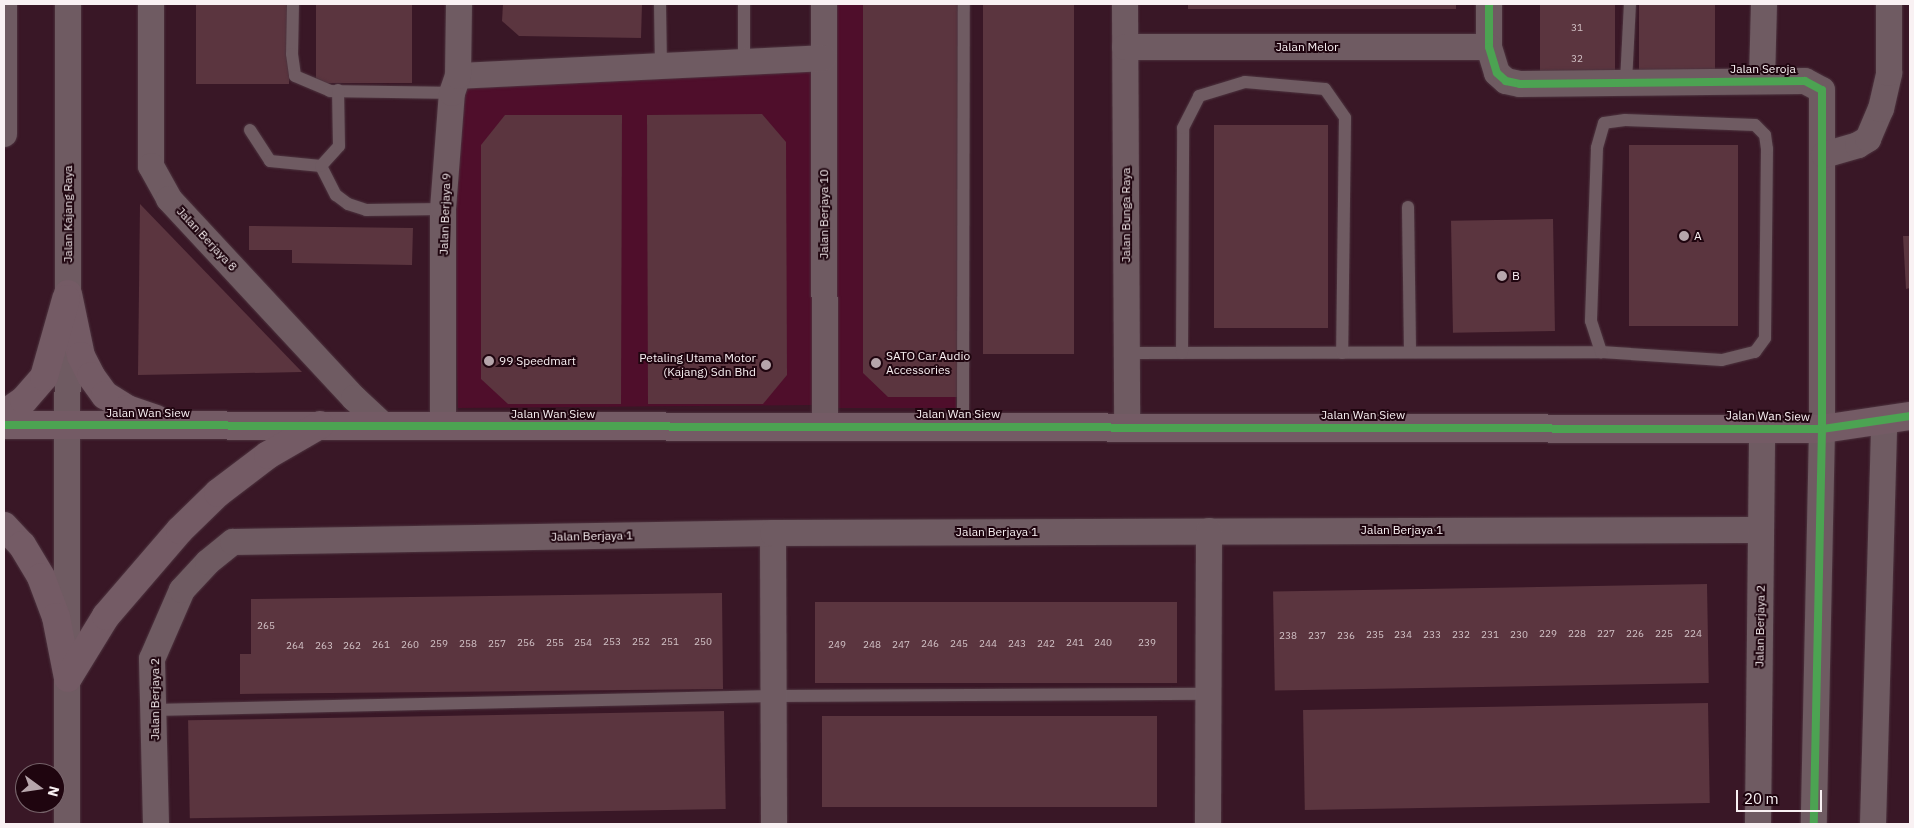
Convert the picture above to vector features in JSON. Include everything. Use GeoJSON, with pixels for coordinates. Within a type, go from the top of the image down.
{"type":"FeatureCollection","features":[{"type":"Feature","properties":{"kind":"street"},"geometry":{"type":"LineString","coordinates":[[4,4],[4,134]]}},
{"type":"Feature","properties":{"kind":"street","name":"Jalan Kajang Raya"},"geometry":{"type":"LineString","coordinates":[[67,824],[68,4]]}},
{"type":"Feature","properties":{"kind":"street","name":"Jalan Berjaya 8"},"geometry":{"type":"LineString","coordinates":[[151,4],[151,166],[170,199],[354,398],[383,425]]}},
{"type":"Feature","properties":{"kind":"street","name":"Jalan Berjaya 9"},"geometry":{"type":"LineString","coordinates":[[443,424],[443,208],[455,84],[459,4]]}},
{"type":"Feature","properties":{"kind":"street","name":"Jalan Berjaya 10"},"geometry":{"type":"LineString","coordinates":[[824,4],[825,425]]}},
{"type":"Feature","properties":{"kind":"street","name":"Jalan Bunga Raya"},"geometry":{"type":"LineString","coordinates":[[1125,4],[1127,426]]}},
{"type":"Feature","properties":{"kind":"street","name":"Jalan Seroja"},"geometry":{"type":"LineString","coordinates":[[1489,4],[1489,47],[1497,73],[1506,81],[1520,84],[1805,81],[1822,90],[1824,154],[1822,429],[1814,824]]}},
{"type":"Feature","properties":{"kind":"street"},"geometry":{"type":"LineString","coordinates":[[1762,80],[1764,4]]}},
{"type":"Feature","properties":{"kind":"street"},"geometry":{"type":"LineString","coordinates":[[1824,154],[1858,145],[1868,138],[1878,116],[1889,73],[1889,4]]}},
{"type":"Feature","properties":{"kind":"street","name":"Jalan Melor"},"geometry":{"type":"LineString","coordinates":[[1125,47],[1489,47]]}},
{"type":"Feature","properties":{"kind":"street"},"geometry":{"type":"LineString","coordinates":[[455,84],[661,65],[824,58]]}},
{"type":"Feature","properties":{"kind":"street"},"geometry":{"type":"LineString","coordinates":[[4,414],[24,400],[44,378],[68,294]]}},
{"type":"Feature","properties":{"kind":"street"},"geometry":{"type":"LineString","coordinates":[[68,294],[81,356],[105,395],[127,409],[173,424]]}},
{"type":"Feature","properties":{"kind":"street"},"geometry":{"type":"LineString","coordinates":[[1873,824],[1897,419]]}},
{"type":"Feature","properties":{"kind":"street","name":"Jalan Wan Siew"},"geometry":{"type":"LineString","coordinates":[[4,424],[1762,427],[1822,429],[1897,419]]}},
{"type":"Feature","properties":{"kind":"street"},"geometry":{"type":"LineString","coordinates":[[68,678],[106,616],[180,530],[218,493],[268,455],[321,424]]}},
{"type":"Feature","properties":{"kind":"street","name":"Jalan Berjaya 2"},"geometry":{"type":"LineString","coordinates":[[1758,824],[1762,427]]}},
{"type":"Feature","properties":{"kind":"street"},"geometry":{"type":"LineString","coordinates":[[4,526],[22,545],[40,577],[56,617],[68,678]]}},
{"type":"Feature","properties":{"kind":"street","name":"Jalan Berjaya 1"},"geometry":{"type":"LineString","coordinates":[[233,542],[773,533],[1761,530]]}},
{"type":"Feature","properties":{"kind":"street"},"geometry":{"type":"LineString","coordinates":[[1208,824],[1209,531]]}},
{"type":"Feature","properties":{"kind":"street"},"geometry":{"type":"LineString","coordinates":[[773,533],[774,824]]}},
{"type":"Feature","properties":{"kind":"street","name":"Jalan Berjaya 2"},"geometry":{"type":"LineString","coordinates":[[156,824],[152,659],[166,623],[182,590],[208,562],[233,542]]}},
{"type":"Feature","properties":{"kind":"lane"},"geometry":{"type":"LineString","coordinates":[[293,4],[292,54],[295,76],[330,91],[455,84]]}},
{"type":"Feature","properties":{"kind":"lane"},"geometry":{"type":"LineString","coordinates":[[660,4],[661,65]]}},
{"type":"Feature","properties":{"kind":"lane"},"geometry":{"type":"LineString","coordinates":[[744,4],[744,62]]}},
{"type":"Feature","properties":{"kind":"lane"},"geometry":{"type":"LineString","coordinates":[[963,426],[964,4]]}},
{"type":"Feature","properties":{"kind":"lane"},"geometry":{"type":"LineString","coordinates":[[1626,82],[1630,4]]}},
{"type":"Feature","properties":{"kind":"lane"},"geometry":{"type":"LineString","coordinates":[[1182,353],[1183,128],[1199,96],[1244,82],[1325,89],[1346,118],[1342,353]]}},
{"type":"Feature","properties":{"kind":"lane"},"geometry":{"type":"LineString","coordinates":[[321,166],[339,146],[338,90]]}},
{"type":"Feature","properties":{"kind":"lane"},"geometry":{"type":"LineString","coordinates":[[1127,353],[1601,352],[1722,360],[1756,352],[1765,338],[1767,149],[1764,135],[1755,125],[1625,120],[1604,123],[1597,148],[1591,321],[1601,352]]}},
{"type":"Feature","properties":{"kind":"lane"},"geometry":{"type":"LineString","coordinates":[[250,130],[270,161],[321,166]]}},
{"type":"Feature","properties":{"kind":"lane"},"geometry":{"type":"LineString","coordinates":[[321,166],[336,195],[348,204],[366,210],[443,208]]}},
{"type":"Feature","properties":{"kind":"lane"},"geometry":{"type":"LineString","coordinates":[[1408,207],[1410,352]]}},
{"type":"Feature","properties":{"kind":"lane"},"geometry":{"type":"LineString","coordinates":[[153,710],[774,696],[1208,694]]}},
{"type":"Feature","properties":{"kind":"shaded area"},"geometry":{"type":"Polygon","coordinates":[[[837,4],[956,4],[956,408],[837,408],[837,4]]]}},
{"type":"Feature","properties":{"kind":"shaded area"},"geometry":{"type":"Polygon","coordinates":[[[814,71],[815,405],[458,408],[453,212],[463,88],[814,71]]]}},
{"type":"Feature","properties":{"kind":"building"},"geometry":{"type":"Polygon","coordinates":[[[196,4],[289,4],[289,84],[196,84],[196,4]]]}},
{"type":"Feature","properties":{"kind":"building"},"geometry":{"type":"Polygon","coordinates":[[[316,4],[412,4],[412,83],[316,83],[316,4]]]}},
{"type":"Feature","properties":{"kind":"building"},"geometry":{"type":"Polygon","coordinates":[[[503,4],[642,4],[641,38],[519,36],[502,21],[503,4]]]}},
{"type":"Feature","properties":{"kind":"building"},"geometry":{"type":"Polygon","coordinates":[[[863,4],[958,4],[959,397],[888,397],[863,373],[863,4]]]}},
{"type":"Feature","properties":{"kind":"building"},"geometry":{"type":"Polygon","coordinates":[[[983,4],[1074,4],[1074,354],[983,354],[983,4]]]}},
{"type":"Feature","properties":{"kind":"building"},"geometry":{"type":"Polygon","coordinates":[[[1188,4],[1456,4],[1456,9],[1188,9],[1188,4]]]}},
{"type":"Feature","properties":{"kind":"building"},"geometry":{"type":"Polygon","coordinates":[[[1540,4],[1615,4],[1615,75],[1540,75],[1540,4]]]}},
{"type":"Feature","properties":{"kind":"building"},"geometry":{"type":"Polygon","coordinates":[[[1639,4],[1715,4],[1715,75],[1639,75],[1639,4]]]}},
{"type":"Feature","properties":{"kind":"building"},"geometry":{"type":"Polygon","coordinates":[[[762,114],[786,142],[787,375],[763,404],[648,404],[647,115],[762,114]]]}},
{"type":"Feature","properties":{"kind":"building"},"geometry":{"type":"Polygon","coordinates":[[[505,115],[622,115],[621,404],[508,404],[481,379],[481,145],[505,115]]]}},
{"type":"Feature","properties":{"kind":"building"},"geometry":{"type":"Polygon","coordinates":[[[1214,125],[1328,125],[1328,328],[1214,328],[1214,125]]]}},
{"type":"Feature","properties":{"kind":"building","name":"A"},"geometry":{"type":"Polygon","coordinates":[[[1629,145],[1738,145],[1738,326],[1629,326],[1629,145]]]}},
{"type":"Feature","properties":{"kind":"building"},"geometry":{"type":"Polygon","coordinates":[[[140,204],[302,372],[138,375],[140,204]]]}},
{"type":"Feature","properties":{"kind":"building","name":"B"},"geometry":{"type":"Polygon","coordinates":[[[1553,219],[1555,331],[1453,333],[1451,221],[1553,219]]]}},
{"type":"Feature","properties":{"kind":"building"},"geometry":{"type":"Polygon","coordinates":[[[249,226],[413,228],[412,265],[292,263],[292,250],[249,250],[249,226]]]}},
{"type":"Feature","properties":{"kind":"building"},"geometry":{"type":"Polygon","coordinates":[[[1903,236],[1910,236],[1910,288],[1906,289],[1903,236]]]}},
{"type":"Feature","properties":{"kind":"building"},"geometry":{"type":"Polygon","coordinates":[[[1707,584],[1709,683],[1275,691],[1273,592],[1707,584]]]}},
{"type":"Feature","properties":{"kind":"building"},"geometry":{"type":"Polygon","coordinates":[[[722,593],[723,689],[240,694],[240,654],[251,654],[251,599],[722,593]]]}},
{"type":"Feature","properties":{"kind":"building"},"geometry":{"type":"Polygon","coordinates":[[[815,602],[1177,602],[1177,683],[815,683],[815,602]]]}},
{"type":"Feature","properties":{"kind":"building"},"geometry":{"type":"Polygon","coordinates":[[[1708,703],[1710,803],[1305,810],[1303,710],[1708,703]]]}},
{"type":"Feature","properties":{"kind":"building"},"geometry":{"type":"Polygon","coordinates":[[[724,711],[726,809],[190,818],[188,720],[724,711]]]}},
{"type":"Feature","properties":{"kind":"building"},"geometry":{"type":"Polygon","coordinates":[[[822,716],[1157,716],[1157,807],[822,807],[822,716]]]}},
{"type":"Feature","properties":{"kind":"cycle path"},"geometry":{"type":"LineString","coordinates":[[1489,4],[1489,47],[1497,73],[1506,81],[1520,84],[1805,81],[1822,90],[1822,429],[1814,824]]}},
{"type":"Feature","properties":{"kind":"cycle path"},"geometry":{"type":"LineString","coordinates":[[4,425],[1822,429],[1910,416]]}},
{"type":"Feature","properties":{"kind":"place","name":"A"},"geometry":{"type":"Point","coordinates":[1684,236]}},
{"type":"Feature","properties":{"kind":"place","name":"B"},"geometry":{"type":"Point","coordinates":[1502,276]}},
{"type":"Feature","properties":{"kind":"place","name":"99 Speedmart"},"geometry":{"type":"Point","coordinates":[489,361]}},
{"type":"Feature","properties":{"kind":"place","name":"SATO Car Audio Accessories"},"geometry":{"type":"Point","coordinates":[876,363]}},
{"type":"Feature","properties":{"kind":"place","name":"Petaling Utama Motor (Kajang) Sdn Bhd"},"geometry":{"type":"Point","coordinates":[766,365]}}]}
